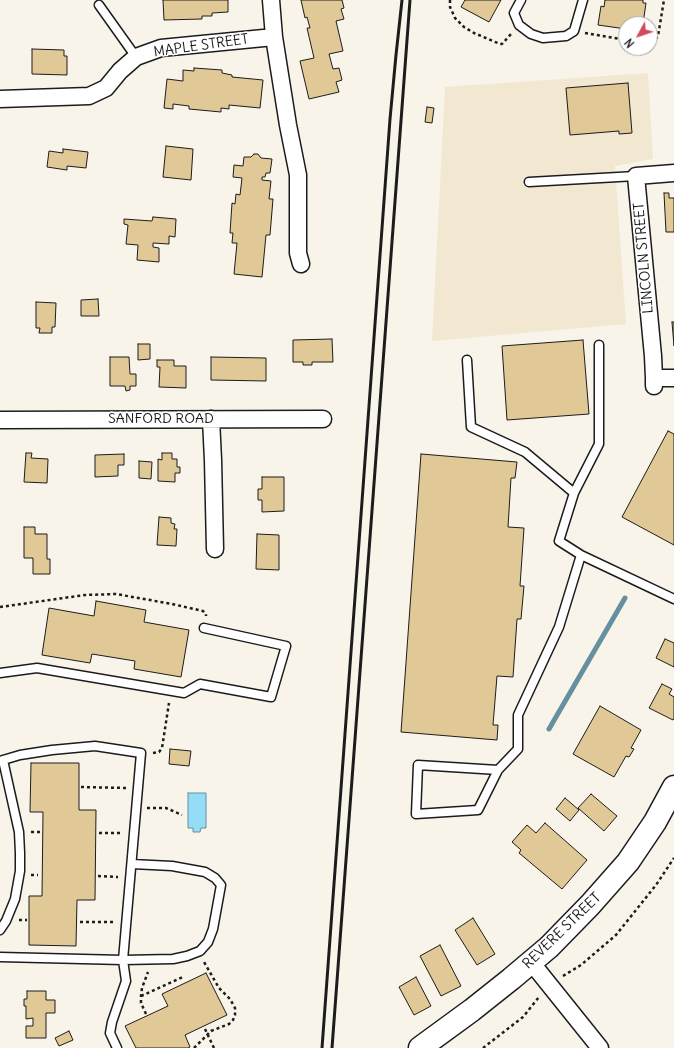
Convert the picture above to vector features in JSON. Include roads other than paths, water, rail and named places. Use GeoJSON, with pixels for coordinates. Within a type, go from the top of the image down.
{"type":"FeatureCollection","features":[{"type":"Feature","properties":{"kind":"street"},"geometry":{"type":"LineString","coordinates":[[271,0],[274,37],[288,125],[298,175],[298,253],[301,264]]}},
{"type":"Feature","properties":{"kind":"street","name":"MAPLE STREET"},"geometry":{"type":"LineString","coordinates":[[0,100],[90,96],[106,88],[120,71],[136,57],[161,48],[274,37]]}},
{"type":"Feature","properties":{"kind":"street"},"geometry":{"type":"LineString","coordinates":[[636,176],[674,173]]}},
{"type":"Feature","properties":{"kind":"street","name":"LINCOLN STREET"},"geometry":{"type":"LineString","coordinates":[[636,176],[654,382],[674,378]]}},
{"type":"Feature","properties":{"kind":"street","name":"SANFORD ROAD"},"geometry":{"type":"LineString","coordinates":[[0,420],[323,419]]}},
{"type":"Feature","properties":{"kind":"street"},"geometry":{"type":"LineString","coordinates":[[211,420],[215,550]]}},
{"type":"Feature","properties":{"kind":"street","name":"REVERE STREET"},"geometry":{"type":"LineString","coordinates":[[420,1048],[472,1010],[549,947],[590,905],[628,862],[655,822],[674,787]]}},
{"type":"Feature","properties":{"kind":"street"},"geometry":{"type":"LineString","coordinates":[[531,962],[600,1048]]}},
{"type":"Feature","properties":{"kind":"lane"},"geometry":{"type":"LineString","coordinates":[[521,0],[514,13],[519,25],[531,34],[544,38],[566,36],[574,31],[583,0]]}},
{"type":"Feature","properties":{"kind":"lane"},"geometry":{"type":"LineString","coordinates":[[99,5],[136,57]]}},
{"type":"Feature","properties":{"kind":"lane"},"geometry":{"type":"LineString","coordinates":[[529,182],[636,176]]}},
{"type":"Feature","properties":{"kind":"lane"},"geometry":{"type":"LineString","coordinates":[[599,345],[599,444],[574,493],[559,541],[581,555],[674,599]]}},
{"type":"Feature","properties":{"kind":"lane"},"geometry":{"type":"LineString","coordinates":[[467,360],[471,427],[525,452],[574,493]]}},
{"type":"Feature","properties":{"kind":"lane"},"geometry":{"type":"LineString","coordinates":[[498,770],[418,765],[416,814],[478,810],[498,770],[518,749],[518,716],[560,627],[581,555]]}},
{"type":"Feature","properties":{"kind":"lane"},"geometry":{"type":"LineString","coordinates":[[0,673],[37,668],[184,693],[200,684],[271,697],[286,646],[204,628]]}},
{"type":"Feature","properties":{"kind":"lane"},"geometry":{"type":"LineString","coordinates":[[0,930],[6,921],[15,899],[20,865],[19,832],[2,760],[20,755],[52,750],[95,746],[141,753],[123,960],[126,981],[112,1022],[110,1033],[117,1048]]}},
{"type":"Feature","properties":{"kind":"lane"},"geometry":{"type":"LineString","coordinates":[[0,957],[123,960],[173,959],[200,951],[208,942],[213,929],[221,885],[215,878],[206,872],[172,866],[132,864]]}},
{"type":"Feature","properties":{"kind":"water"},"geometry":{"type":"Polygon","coordinates":[[[188,793],[206,793],[206,828],[201,828],[200,832],[193,832],[193,828],[188,828],[188,793]]]}},
{"type":"Feature","properties":{"kind":"waterway"},"geometry":{"type":"LineString","coordinates":[[549,729],[625,598]]}},
{"type":"Feature","properties":{"kind":"railway"},"geometry":{"type":"LineString","coordinates":[[322,1048],[390,119],[402,0]]}},
{"type":"Feature","properties":{"kind":"railway"},"geometry":{"type":"LineString","coordinates":[[332,1048],[410,0]]}}]}
